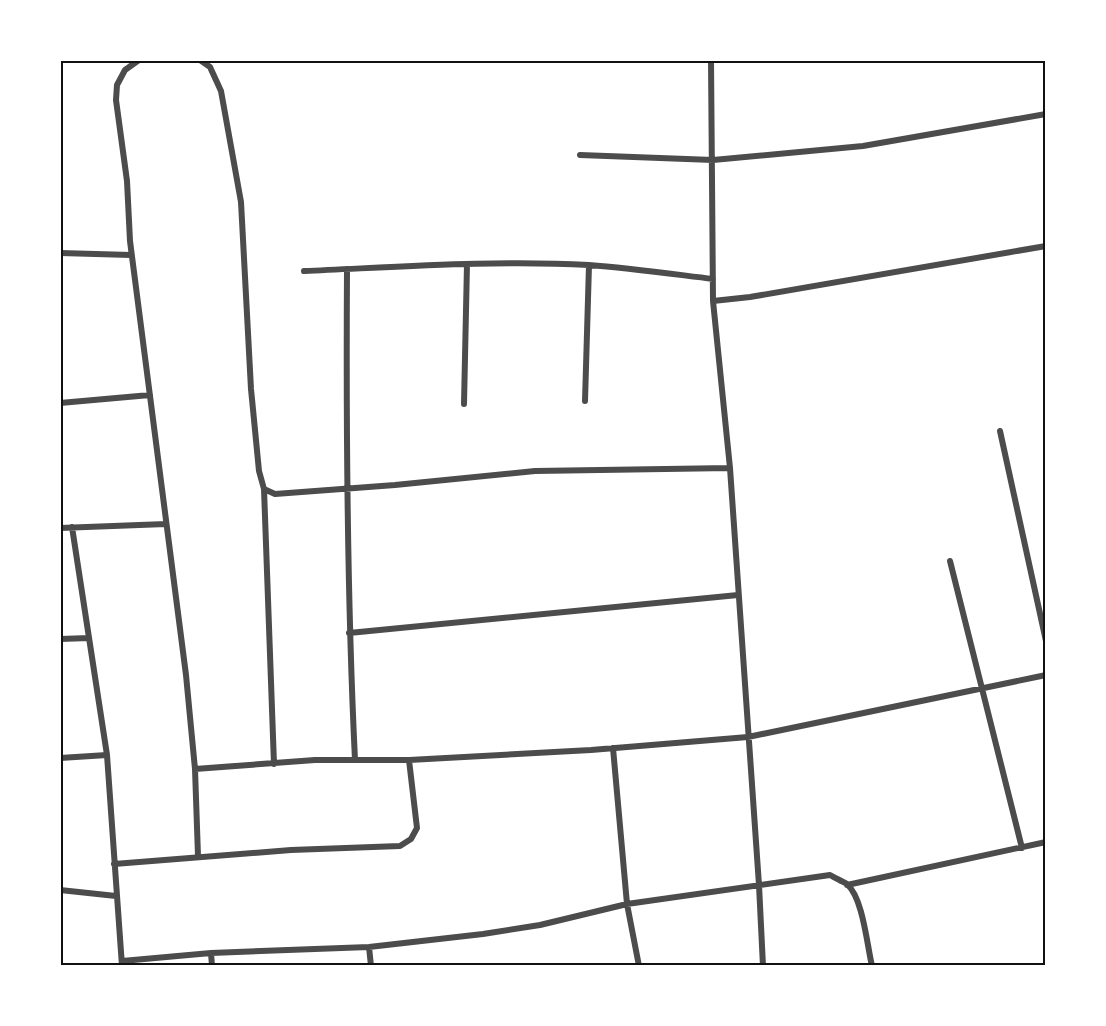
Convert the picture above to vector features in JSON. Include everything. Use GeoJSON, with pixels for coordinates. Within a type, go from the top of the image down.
{"type":"FeatureCollection","features":[{"type":"Feature","properties":{"kind":"street"},"geometry":{"type":"LineString","coordinates":[[139,60],[124,70],[117,85],[116,100],[127,181],[131,255],[186,675],[195,769],[198,856]]}},
{"type":"Feature","properties":{"kind":"street"},"geometry":{"type":"LineString","coordinates":[[200,60],[210,67],[221,91],[241,202],[251,389],[259,471],[264,489],[274,764]]}},
{"type":"Feature","properties":{"kind":"street"},"geometry":{"type":"LineString","coordinates":[[711,60],[713,301],[730,468],[763,966]]}},
{"type":"Feature","properties":{"kind":"street"},"geometry":{"type":"LineString","coordinates":[[580,155],[713,160],[864,146],[1046,114]]}},
{"type":"Feature","properties":{"kind":"street"},"geometry":{"type":"LineString","coordinates":[[713,301],[750,297],[1046,246]]}},
{"type":"Feature","properties":{"kind":"street"},"geometry":{"type":"LineString","coordinates":[[60,253],[131,255]]}},
{"type":"Feature","properties":{"kind":"street"},"geometry":{"type":"LineString","coordinates":[[304,271],[467,264],[590,266],[713,279]]}},
{"type":"Feature","properties":{"kind":"street"},"geometry":{"type":"LineString","coordinates":[[464,404],[467,264]]}},
{"type":"Feature","properties":{"kind":"street"},"geometry":{"type":"LineString","coordinates":[[585,401],[590,266]]}},
{"type":"Feature","properties":{"kind":"street"},"geometry":{"type":"LineString","coordinates":[[347,269],[346,488],[355,760]]}},
{"type":"Feature","properties":{"kind":"street"},"geometry":{"type":"LineString","coordinates":[[60,403],[150,395]]}},
{"type":"Feature","properties":{"kind":"street"},"geometry":{"type":"LineString","coordinates":[[1000,431],[1046,641]]}},
{"type":"Feature","properties":{"kind":"street"},"geometry":{"type":"LineString","coordinates":[[264,489],[275,494],[535,471],[730,468]]}},
{"type":"Feature","properties":{"kind":"street"},"geometry":{"type":"LineString","coordinates":[[60,528],[166,524]]}},
{"type":"Feature","properties":{"kind":"street"},"geometry":{"type":"LineString","coordinates":[[72,528],[107,756],[122,963],[211,953],[369,947],[483,934],[540,926],[627,904],[830,875],[847,885],[854,893],[859,905],[872,966]]}},
{"type":"Feature","properties":{"kind":"street"},"geometry":{"type":"LineString","coordinates":[[950,561],[1022,848]]}},
{"type":"Feature","properties":{"kind":"street"},"geometry":{"type":"LineString","coordinates":[[349,633],[738,595]]}},
{"type":"Feature","properties":{"kind":"street"},"geometry":{"type":"LineString","coordinates":[[60,639],[89,638]]}},
{"type":"Feature","properties":{"kind":"street"},"geometry":{"type":"LineString","coordinates":[[195,769],[315,760],[409,760],[613,748],[748,737],[1046,675]]}},
{"type":"Feature","properties":{"kind":"street"},"geometry":{"type":"LineString","coordinates":[[613,748],[627,904],[639,966]]}},
{"type":"Feature","properties":{"kind":"street"},"geometry":{"type":"LineString","coordinates":[[60,758],[107,756]]}},
{"type":"Feature","properties":{"kind":"street"},"geometry":{"type":"LineString","coordinates":[[114,864],[291,850],[400,846],[411,839],[417,828],[409,760]]}},
{"type":"Feature","properties":{"kind":"street"},"geometry":{"type":"LineString","coordinates":[[847,885],[1046,842]]}},
{"type":"Feature","properties":{"kind":"street"},"geometry":{"type":"LineString","coordinates":[[60,890],[116,896]]}},
{"type":"Feature","properties":{"kind":"street"},"geometry":{"type":"LineString","coordinates":[[369,947],[371,966]]}},
{"type":"Feature","properties":{"kind":"street"},"geometry":{"type":"LineString","coordinates":[[211,953],[212,966]]}}]}
